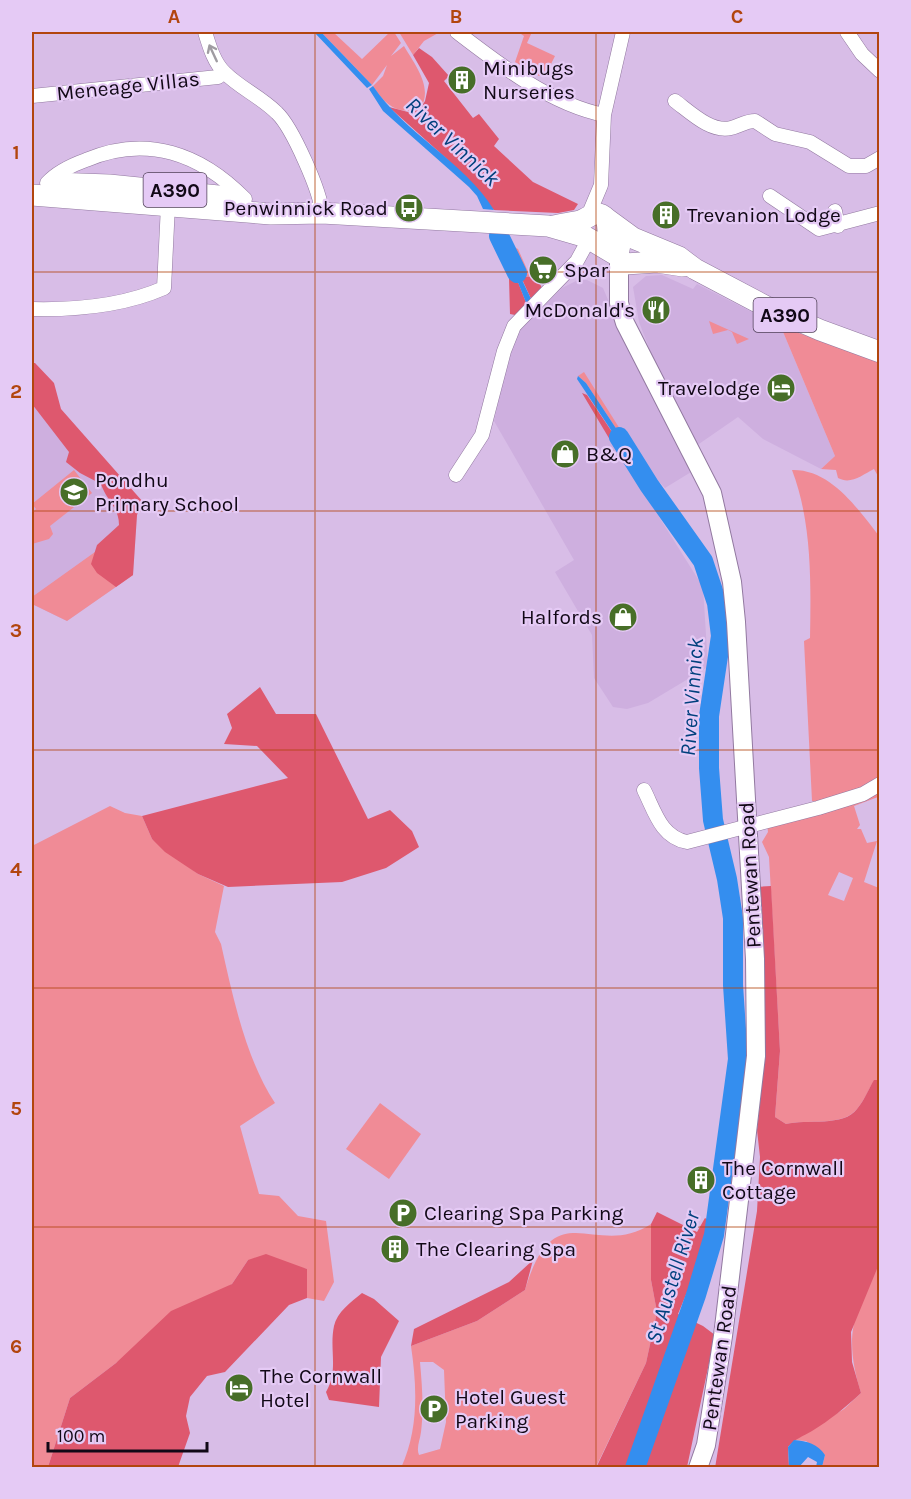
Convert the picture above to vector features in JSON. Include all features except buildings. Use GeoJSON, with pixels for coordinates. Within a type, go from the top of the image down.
{"type":"FeatureCollection","features":[{"type":"Feature","properties":{"kind":"highway","name":"A390"},"geometry":{"type":"LineString","coordinates":[[37,188],[109,185],[168,198],[271,214],[319,213],[481,224],[593,227],[631,254],[679,257],[695,269],[774,310],[879,352]]}},
{"type":"Feature","properties":{"kind":"highway","name":"A390"},"geometry":{"type":"LineString","coordinates":[[37,188],[168,198],[245,199],[319,213]]}},
{"type":"Feature","properties":{"kind":"main road","name":"Pentewan Road"},"geometry":{"type":"LineString","coordinates":[[631,254],[626,282],[619,303],[625,323],[657,389],[706,480],[722,531],[736,622],[748,826],[755,959],[756,1056],[723,1336],[706,1445],[699,1467]]}},
{"type":"Feature","properties":{"kind":"street"},"geometry":{"type":"LineString","coordinates":[[204,32],[212,54],[224,72],[251,91],[282,119],[319,193],[319,213]]}},
{"type":"Feature","properties":{"kind":"street"},"geometry":{"type":"LineString","coordinates":[[457,32],[492,59],[573,108],[604,115]]}},
{"type":"Feature","properties":{"kind":"street"},"geometry":{"type":"LineString","coordinates":[[456,475],[482,435],[507,340],[532,305],[577,261],[593,227],[602,185],[604,115],[623,32]]}},
{"type":"Feature","properties":{"kind":"street"},"geometry":{"type":"LineString","coordinates":[[847,32],[862,54],[879,71]]}},
{"type":"Feature","properties":{"kind":"street","name":"Meneage Villas"},"geometry":{"type":"LineString","coordinates":[[32,96],[218,76],[224,72]]}},
{"type":"Feature","properties":{"kind":"street"},"geometry":{"type":"LineString","coordinates":[[675,100],[696,117],[716,127],[729,128],[755,121],[775,134],[810,142],[849,166],[866,166],[879,158]]}},
{"type":"Feature","properties":{"kind":"street"},"geometry":{"type":"LineString","coordinates":[[37,188],[74,165],[95,156],[119,150],[146,148],[169,152],[203,165],[223,177],[245,199]]}},
{"type":"Feature","properties":{"kind":"street"},"geometry":{"type":"LineString","coordinates":[[770,196],[819,229],[838,226],[879,213]]}},
{"type":"Feature","properties":{"kind":"street"},"geometry":{"type":"LineString","coordinates":[[32,309],[94,307],[164,288],[168,198]]}},
{"type":"Feature","properties":{"kind":"street"},"geometry":{"type":"LineString","coordinates":[[835,211],[838,226]]}},
{"type":"Feature","properties":{"kind":"street"},"geometry":{"type":"LineString","coordinates":[[644,790],[661,825],[673,840],[687,842],[841,801],[863,794],[879,784]]}},
{"type":"Feature","properties":{"kind":"shaded area"},"geometry":{"type":"Polygon","coordinates":[[[321,32],[333,32],[362,59],[390,32],[394,32],[401,43],[391,56],[404,46],[418,69],[424,85],[424,101],[420,109],[405,111],[392,107],[373,86],[383,76],[387,65],[372,85],[321,32]]]}},
{"type":"Feature","properties":{"kind":"shaded area"},"geometry":{"type":"Polygon","coordinates":[[[399,32],[440,32],[424,41],[413,55],[399,32]]]}},
{"type":"Feature","properties":{"kind":"shaded area"},"geometry":{"type":"Polygon","coordinates":[[[518,32],[532,32],[527,43],[555,56],[545,76],[539,76],[515,62],[524,36],[518,32]]]}},
{"type":"Feature","properties":{"kind":"shaded area"},"geometry":{"type":"Polygon","coordinates":[[[419,48],[432,57],[449,76],[444,81],[473,118],[479,114],[499,139],[494,146],[533,182],[578,204],[574,210],[558,213],[494,210],[448,160],[389,107],[408,112],[420,109],[425,101],[429,83],[413,55],[419,48]]]}},
{"type":"Feature","properties":{"kind":"shaded area"},"geometry":{"type":"Polygon","coordinates":[[[512,246],[518,249],[530,276],[521,277],[507,248],[512,246]]]}},
{"type":"Feature","properties":{"kind":"shaded area"},"geometry":{"type":"Polygon","coordinates":[[[662,275],[693,289],[697,284],[781,327],[835,456],[821,469],[763,439],[738,417],[696,446],[663,384],[639,322],[633,287],[646,276],[662,275]]]}},
{"type":"Feature","properties":{"kind":"shaded area"},"geometry":{"type":"Polygon","coordinates":[[[536,276],[542,288],[532,301],[521,277],[536,276]]]}},
{"type":"Feature","properties":{"kind":"shaded area"},"geometry":{"type":"Polygon","coordinates":[[[516,277],[527,305],[515,315],[510,314],[509,278],[516,277]]]}},
{"type":"Feature","properties":{"kind":"shaded area"},"geometry":{"type":"Polygon","coordinates":[[[578,280],[587,280],[603,288],[614,314],[696,469],[665,488],[654,476],[639,485],[703,587],[708,667],[648,703],[627,709],[613,707],[594,678],[592,635],[555,572],[574,560],[494,421],[513,337],[562,288],[578,280]]]}},
{"type":"Feature","properties":{"kind":"shaded area"},"geometry":{"type":"Polygon","coordinates":[[[709,321],[749,339],[737,344],[732,332],[728,330],[713,334],[709,321]]]}},
{"type":"Feature","properties":{"kind":"shaded area"},"geometry":{"type":"Polygon","coordinates":[[[781,327],[879,360],[879,478],[874,469],[856,478],[843,480],[838,478],[836,470],[821,469],[835,456],[781,327]]]}},
{"type":"Feature","properties":{"kind":"shaded area"},"geometry":{"type":"Polygon","coordinates":[[[32,363],[35,363],[54,383],[61,409],[143,502],[137,515],[133,575],[116,587],[97,573],[91,564],[97,545],[119,525],[117,513],[101,484],[80,473],[66,462],[69,452],[32,404],[32,363]]]}},
{"type":"Feature","properties":{"kind":"shaded area"},"geometry":{"type":"Polygon","coordinates":[[[584,372],[637,456],[635,457],[586,383],[578,376],[584,372]]]}},
{"type":"Feature","properties":{"kind":"shaded area"},"geometry":{"type":"Polygon","coordinates":[[[582,393],[587,395],[631,460],[625,465],[582,393]]]}},
{"type":"Feature","properties":{"kind":"shaded area","name":"Pondhu Primary School"},"geometry":{"type":"Polygon","coordinates":[[[32,394],[137,515],[133,575],[67,621],[32,604],[32,394]]]}},
{"type":"Feature","properties":{"kind":"shaded area"},"geometry":{"type":"Polygon","coordinates":[[[74,470],[92,493],[50,526],[53,534],[49,539],[32,544],[32,513],[36,509],[32,504],[74,470]]]}},
{"type":"Feature","properties":{"kind":"shaded area"},"geometry":{"type":"Polygon","coordinates":[[[792,470],[806,471],[831,483],[853,503],[879,536],[879,780],[856,793],[829,802],[812,801],[804,641],[810,638],[809,553],[799,490],[792,470]]]}},
{"type":"Feature","properties":{"kind":"shaded area"},"geometry":{"type":"Polygon","coordinates":[[[95,552],[133,575],[67,621],[32,604],[32,597],[95,552]]]}},
{"type":"Feature","properties":{"kind":"shaded area"},"geometry":{"type":"Polygon","coordinates":[[[260,687],[276,714],[316,714],[368,819],[390,810],[412,831],[419,847],[386,868],[342,882],[228,887],[198,874],[165,852],[152,839],[142,816],[288,778],[257,746],[224,744],[232,728],[227,714],[260,687]]]}},
{"type":"Feature","properties":{"kind":"shaded area"},"geometry":{"type":"Polygon","coordinates":[[[879,788],[879,800],[878,797],[854,806],[860,825],[857,829],[861,829],[867,843],[877,841],[864,882],[879,888],[879,1080],[874,1081],[857,1109],[851,1115],[843,1118],[786,1124],[775,1117],[780,1051],[769,857],[762,842],[768,832],[767,824],[879,788]],[[839,872],[828,895],[844,901],[853,878],[839,872]]]}},
{"type":"Feature","properties":{"kind":"shaded area"},"geometry":{"type":"Polygon","coordinates":[[[110,806],[125,813],[142,816],[152,839],[198,874],[224,886],[215,932],[221,944],[235,1005],[248,1046],[275,1103],[240,1126],[259,1194],[279,1196],[298,1216],[326,1221],[334,1282],[324,1301],[307,1298],[307,1269],[248,1260],[232,1284],[116,1363],[70,1398],[48,1467],[32,1468],[32,846],[110,806]]]}},
{"type":"Feature","properties":{"kind":"shaded area"},"geometry":{"type":"Polygon","coordinates":[[[771,886],[780,1051],[775,1117],[786,1124],[843,1118],[851,1115],[857,1109],[874,1080],[879,1080],[879,1264],[851,1332],[852,1362],[861,1393],[831,1418],[788,1447],[789,1467],[715,1468],[757,1211],[760,1157],[757,1130],[761,1093],[756,887],[771,886]]]}},
{"type":"Feature","properties":{"kind":"shaded area"},"geometry":{"type":"Polygon","coordinates":[[[380,1103],[421,1134],[389,1179],[346,1149],[380,1103]]]}},
{"type":"Feature","properties":{"kind":"shaded area"},"geometry":{"type":"Polygon","coordinates":[[[657,1212],[697,1232],[705,1218],[711,1222],[702,1256],[678,1314],[703,1326],[715,1335],[687,1467],[596,1468],[646,1363],[657,1312],[651,1280],[651,1224],[657,1212]]]}},
{"type":"Feature","properties":{"kind":"shaded area"},"geometry":{"type":"Polygon","coordinates":[[[651,1224],[651,1280],[657,1312],[646,1363],[596,1467],[401,1468],[414,1423],[415,1377],[411,1346],[477,1321],[525,1290],[537,1260],[549,1242],[563,1234],[612,1236],[631,1233],[651,1224]],[[420,1362],[423,1406],[419,1455],[440,1449],[446,1422],[444,1370],[433,1362],[420,1362]]]}},
{"type":"Feature","properties":{"kind":"shaded area"},"geometry":{"type":"Polygon","coordinates":[[[266,1254],[307,1269],[307,1298],[289,1305],[225,1372],[207,1376],[190,1397],[186,1416],[190,1433],[178,1467],[48,1467],[70,1398],[116,1363],[171,1311],[232,1284],[248,1260],[266,1254]]]}},
{"type":"Feature","properties":{"kind":"shaded area"},"geometry":{"type":"Polygon","coordinates":[[[533,1260],[525,1290],[477,1321],[411,1346],[414,1329],[509,1282],[533,1260]]]}},
{"type":"Feature","properties":{"kind":"shaded area"},"geometry":{"type":"Polygon","coordinates":[[[879,1264],[879,1467],[822,1467],[825,1455],[806,1441],[794,1440],[844,1409],[861,1393],[852,1341],[857,1312],[879,1264]]]}},
{"type":"Feature","properties":{"kind":"shaded area"},"geometry":{"type":"Polygon","coordinates":[[[362,1293],[374,1299],[399,1321],[381,1357],[379,1407],[329,1400],[326,1392],[333,1368],[334,1326],[338,1316],[362,1293]]]}},
{"type":"Feature","properties":{"kind":"water"},"geometry":{"type":"Polygon","coordinates":[[[314,32],[321,32],[372,85],[367,88],[314,32]]]}},
{"type":"Feature","properties":{"kind":"water"},"geometry":{"type":"Polygon","coordinates":[[[373,86],[401,119],[467,177],[494,210],[483,209],[477,196],[469,187],[383,111],[369,89],[373,86]]]}},
{"type":"Feature","properties":{"kind":"water"},"geometry":{"type":"Polygon","coordinates":[[[507,248],[532,301],[527,305],[505,250],[507,248]]]}},
{"type":"Feature","properties":{"kind":"water"},"geometry":{"type":"Polygon","coordinates":[[[578,376],[586,383],[635,457],[631,460],[577,379],[578,376]]]}},
{"type":"Feature","properties":{"kind":"water"},"geometry":{"type":"Polygon","coordinates":[[[794,1440],[808,1442],[819,1448],[825,1455],[822,1467],[816,1467],[817,1462],[808,1457],[799,1467],[789,1467],[788,1447],[794,1440]]]}},
{"type":"Feature","properties":{"kind":"waterway","name":"River Vinnick"},"geometry":{"type":"LineString","coordinates":[[499,236],[517,273]]}},
{"type":"Feature","properties":{"kind":"waterway","name":"River Vinnick"},"geometry":{"type":"LineString","coordinates":[[619,437],[649,485],[703,561],[717,603],[721,636],[709,716],[709,768],[713,820],[727,879],[733,918],[733,985],[738,1059],[714,1235],[696,1295],[635,1468]]}},
{"type":"Feature","properties":{"kind":"place","name":"Minibugs Nurseries"},"geometry":{"type":"Point","coordinates":[462,80]}},
{"type":"Feature","properties":{"kind":"place","name":"Penwinnick Road"},"geometry":{"type":"Point","coordinates":[409,208]}},
{"type":"Feature","properties":{"kind":"place","name":"Trevanion Lodge"},"geometry":{"type":"Point","coordinates":[666,215]}},
{"type":"Feature","properties":{"kind":"place","name":"Spar"},"geometry":{"type":"Point","coordinates":[543,270]}},
{"type":"Feature","properties":{"kind":"place","name":"McDonald's"},"geometry":{"type":"Point","coordinates":[656,310]}},
{"type":"Feature","properties":{"kind":"place","name":"Travelodge"},"geometry":{"type":"Point","coordinates":[781,388]}},
{"type":"Feature","properties":{"kind":"place","name":"B&Q"},"geometry":{"type":"Point","coordinates":[565,454]}},
{"type":"Feature","properties":{"kind":"place","name":"Pondhu Primary School"},"geometry":{"type":"Point","coordinates":[74,492]}},
{"type":"Feature","properties":{"kind":"place","name":"Halfords"},"geometry":{"type":"Point","coordinates":[623,617]}},
{"type":"Feature","properties":{"kind":"place","name":"The Cornwall Cottage"},"geometry":{"type":"Point","coordinates":[701,1180]}},
{"type":"Feature","properties":{"kind":"place","name":"Clearing Spa Parking"},"geometry":{"type":"Point","coordinates":[403,1213]}},
{"type":"Feature","properties":{"kind":"place","name":"The Clearing Spa"},"geometry":{"type":"Point","coordinates":[395,1249]}},
{"type":"Feature","properties":{"kind":"place","name":"The Cornwall Hotel"},"geometry":{"type":"Point","coordinates":[239,1388]}},
{"type":"Feature","properties":{"kind":"place","name":"Hotel Guest Parking"},"geometry":{"type":"Point","coordinates":[434,1409]}},
{"type":"Feature","properties":{"kind":"water label","name":"St Austell River"},"geometry":{"type":"Point","coordinates":[672,1277]}}]}
